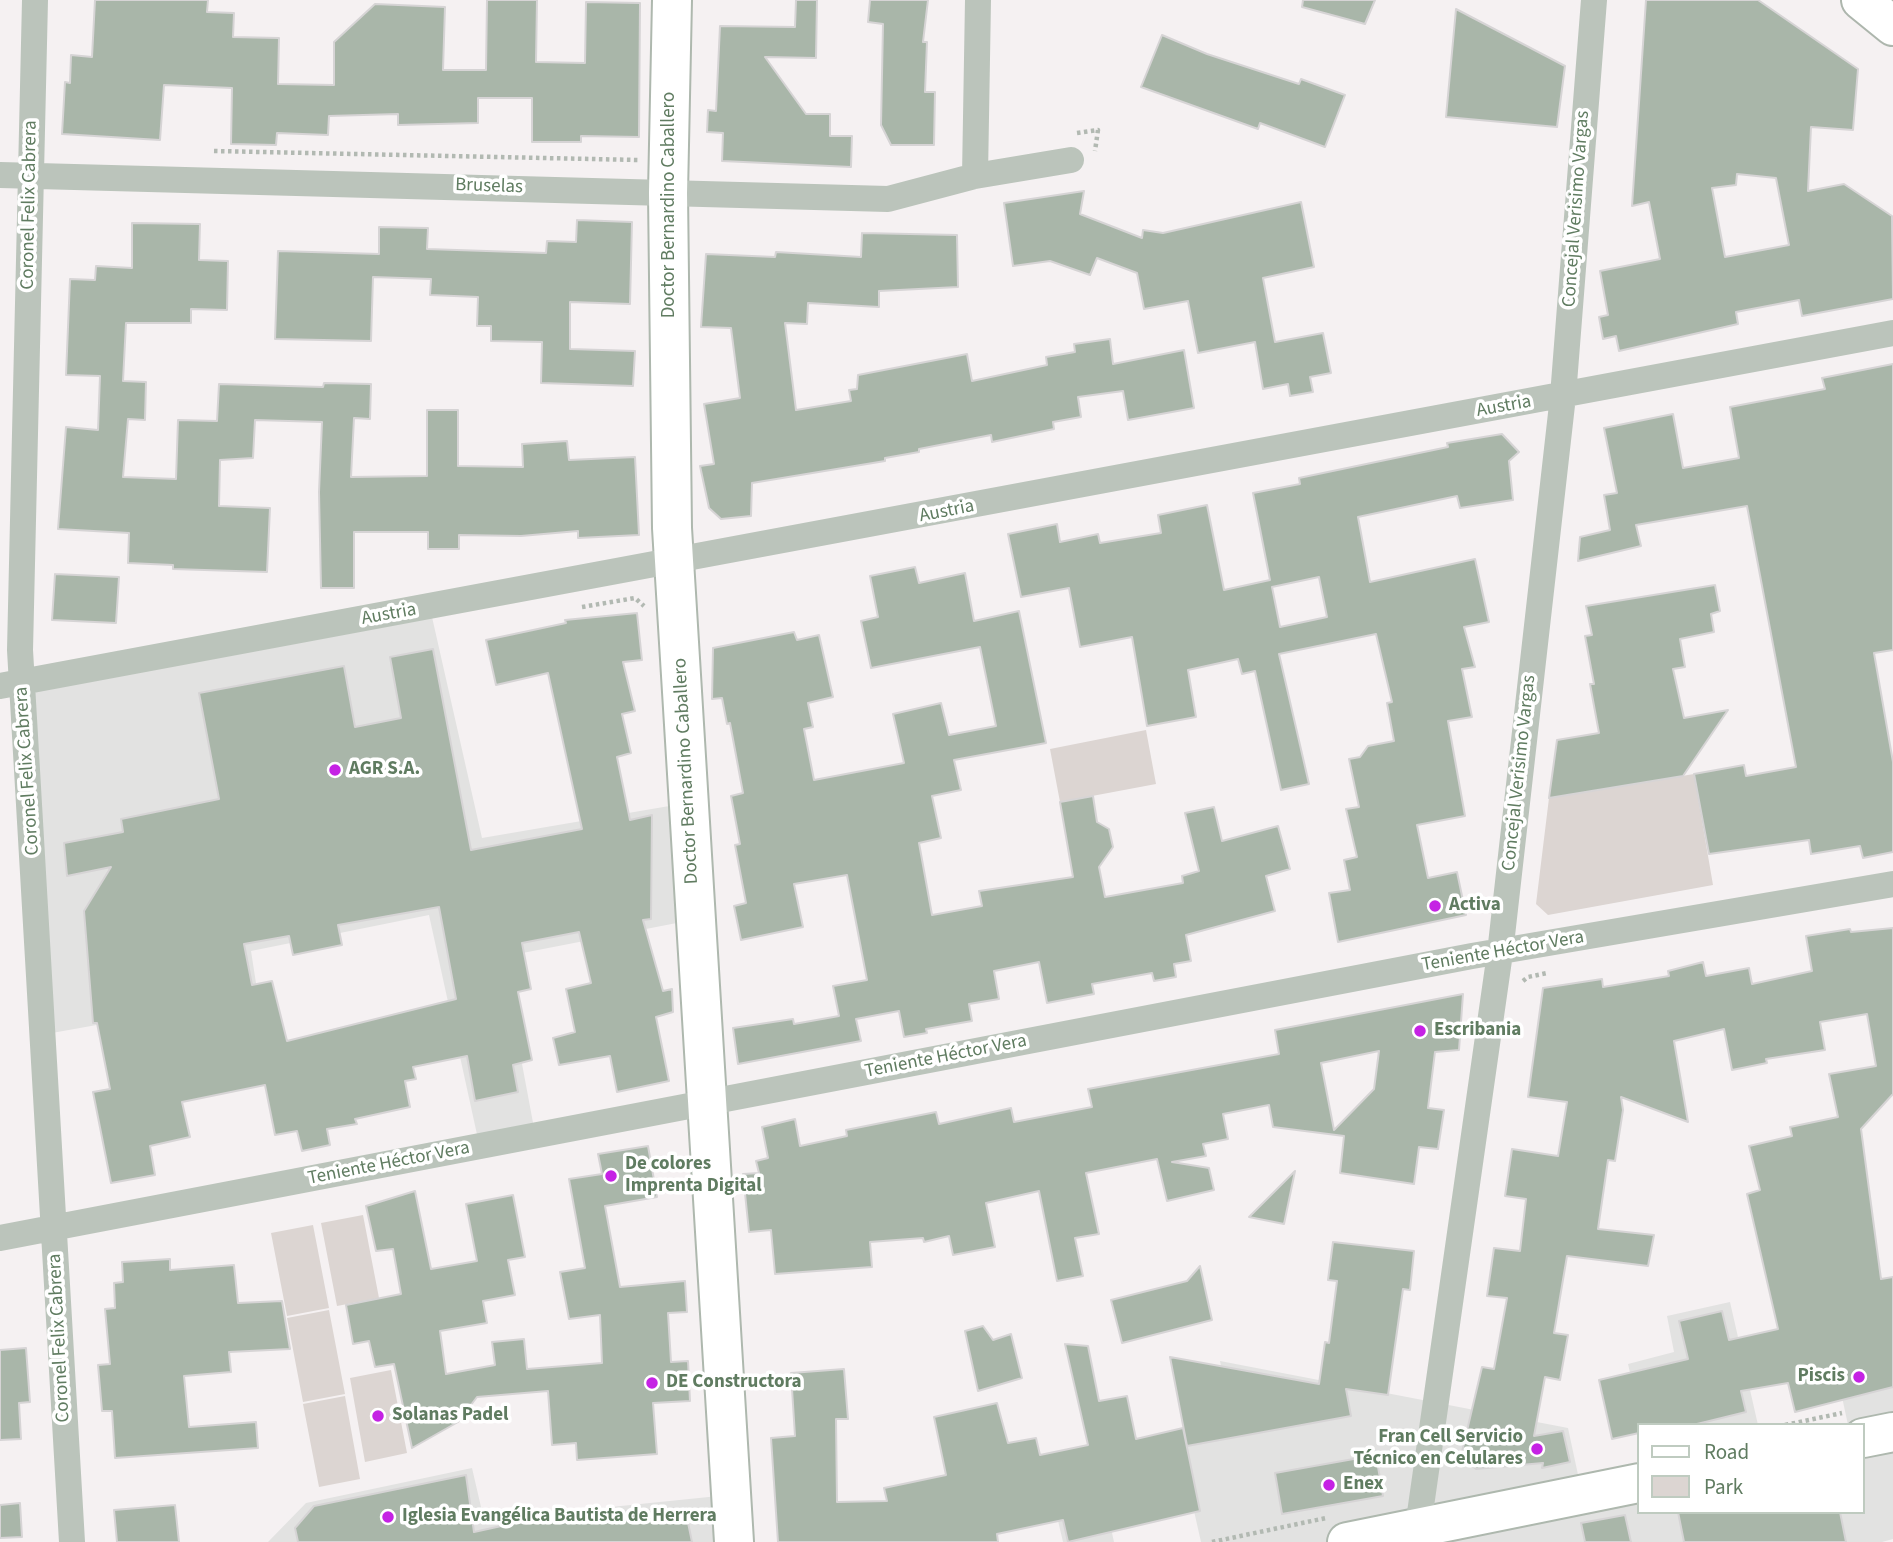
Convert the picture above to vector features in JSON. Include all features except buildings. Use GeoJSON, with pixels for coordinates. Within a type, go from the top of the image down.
{"type":"FeatureCollection","features":[{"type":"Feature","properties":{"kind":"street","name":"Coronel Felix Cabrera"},"geometry":{"type":"LineString","coordinates":[[35,0],[31,175],[11,685],[53,1228],[72,1542]]}},
{"type":"Feature","properties":{"kind":"street","name":"Doctor Bernardino Caballero"},"geometry":{"type":"LineString","coordinates":[[672,0],[668,192],[674,562],[734,1542]]}},
{"type":"Feature","properties":{"kind":"street"},"geometry":{"type":"LineString","coordinates":[[975,176],[978,0]]}},
{"type":"Feature","properties":{"kind":"street","name":"Concejal Verisimo Vargas"},"geometry":{"type":"LineString","coordinates":[[1415,1535],[1500,953],[1563,396],[1594,0]]}},
{"type":"Feature","properties":{"kind":"street"},"geometry":{"type":"LineString","coordinates":[[1861,0],[1893,26]]}},
{"type":"Feature","properties":{"kind":"street","name":"Bruselas"},"geometry":{"type":"LineString","coordinates":[[0,175],[888,199],[975,176],[1071,160]]}},
{"type":"Feature","properties":{"kind":"street","name":"Austria"},"geometry":{"type":"LineString","coordinates":[[11,685],[1893,333]]}},
{"type":"Feature","properties":{"kind":"street","name":"Teniente Héctor Vera"},"geometry":{"type":"LineString","coordinates":[[0,1238],[1500,953],[1893,884]]}},
{"type":"Feature","properties":{"kind":"street"},"geometry":{"type":"LineString","coordinates":[[1865,1438],[1893,1432]]}},
{"type":"Feature","properties":{"kind":"street"},"geometry":{"type":"LineString","coordinates":[[1340,1529],[1415,1535],[1638,1483]]}},
{"type":"Feature","properties":{"kind":"path","name":"Bruselas"},"geometry":{"type":"LineString","coordinates":[[200,151],[637,161],[641,156]]}},
{"type":"Feature","properties":{"kind":"path"},"geometry":{"type":"LineString","coordinates":[[580,608],[635,598],[646,608]]}},
{"type":"Feature","properties":{"kind":"path"},"geometry":{"type":"LineString","coordinates":[[1212,1542],[1340,1529]]}},
{"type":"Feature","properties":{"kind":"shaded area"},"geometry":{"type":"Polygon","coordinates":[[[432,617],[482,838],[681,804],[687,921],[502,957],[534,1128],[478,1139],[429,915],[251,951],[258,996],[52,1033],[31,690],[432,617]]]}},
{"type":"Feature","properties":{"kind":"shaded area"},"geometry":{"type":"Polygon","coordinates":[[[1730,1302],[1758,1423],[1642,1423],[1628,1364],[1674,1352],[1667,1316],[1730,1302]]]}},
{"type":"Feature","properties":{"kind":"shaded area"},"geometry":{"type":"Polygon","coordinates":[[[1893,1326],[1893,1539],[1882,1542],[1201,1542],[1178,1440],[1234,1428],[1220,1361],[1568,1428],[1580,1484],[1638,1474],[1638,1514],[1865,1514],[1865,1423],[1848,1423],[1830,1341],[1893,1326]]]}},
{"type":"Feature","properties":{"kind":"shaded area"},"geometry":{"type":"Polygon","coordinates":[[[472,1468],[484,1520],[738,1494],[742,1542],[268,1542],[306,1503],[472,1468]]]}},
{"type":"Feature","properties":{"kind":"shaded area"},"geometry":{"type":"Polygon","coordinates":[[[1105,1501],[1114,1542],[1063,1542],[1055,1508],[1105,1501]]]}},
{"type":"Feature","properties":{"kind":"green space"},"geometry":{"type":"Polygon","coordinates":[[[1146,730],[1156,784],[1060,802],[1050,749],[1146,730]]]}},
{"type":"Feature","properties":{"kind":"green space"},"geometry":{"type":"Polygon","coordinates":[[[1694,774],[1713,885],[1548,915],[1536,904],[1549,798],[1694,774]]]}},
{"type":"Feature","properties":{"kind":"green space"},"geometry":{"type":"Polygon","coordinates":[[[363,1215],[379,1298],[337,1306],[321,1223],[363,1215]]]}},
{"type":"Feature","properties":{"kind":"green space"},"geometry":{"type":"Polygon","coordinates":[[[313,1225],[329,1308],[287,1316],[271,1233],[313,1225]]]}},
{"type":"Feature","properties":{"kind":"green space","name":"Solanas Padel"},"geometry":{"type":"Polygon","coordinates":[[[329,1310],[345,1394],[303,1402],[287,1318],[329,1310]]]}},
{"type":"Feature","properties":{"kind":"green space","name":"Solanas Padel"},"geometry":{"type":"Polygon","coordinates":[[[391,1370],[407,1453],[365,1462],[350,1378],[391,1370]]]}},
{"type":"Feature","properties":{"kind":"green space","name":"Solanas Padel"},"geometry":{"type":"Polygon","coordinates":[[[345,1396],[360,1479],[319,1487],[303,1404],[345,1396]]]}},
{"type":"Feature","properties":{"kind":"place","name":"AGR S.A."},"geometry":{"type":"Point","coordinates":[335,770]}},
{"type":"Feature","properties":{"kind":"place","name":"Activa"},"geometry":{"type":"Point","coordinates":[1435,906]}},
{"type":"Feature","properties":{"kind":"place","name":"Escribania"},"geometry":{"type":"Point","coordinates":[1420,1031]}},
{"type":"Feature","properties":{"kind":"place","name":"De colores Imprenta Digital"},"geometry":{"type":"Point","coordinates":[611,1176]}},
{"type":"Feature","properties":{"kind":"place","name":"Piscis"},"geometry":{"type":"Point","coordinates":[1859,1377]}},
{"type":"Feature","properties":{"kind":"place","name":"DE Constructora"},"geometry":{"type":"Point","coordinates":[652,1383]}},
{"type":"Feature","properties":{"kind":"place","name":"Solanas Padel"},"geometry":{"type":"Point","coordinates":[378,1416]}},
{"type":"Feature","properties":{"kind":"place","name":"Fran Cell Servicio Técnico en Celulares"},"geometry":{"type":"Point","coordinates":[1537,1449]}},
{"type":"Feature","properties":{"kind":"place","name":"Enex"},"geometry":{"type":"Point","coordinates":[1329,1485]}},
{"type":"Feature","properties":{"kind":"place","name":"Iglesia Evangélica Bautista de Herrera"},"geometry":{"type":"Point","coordinates":[388,1517]}}]}
